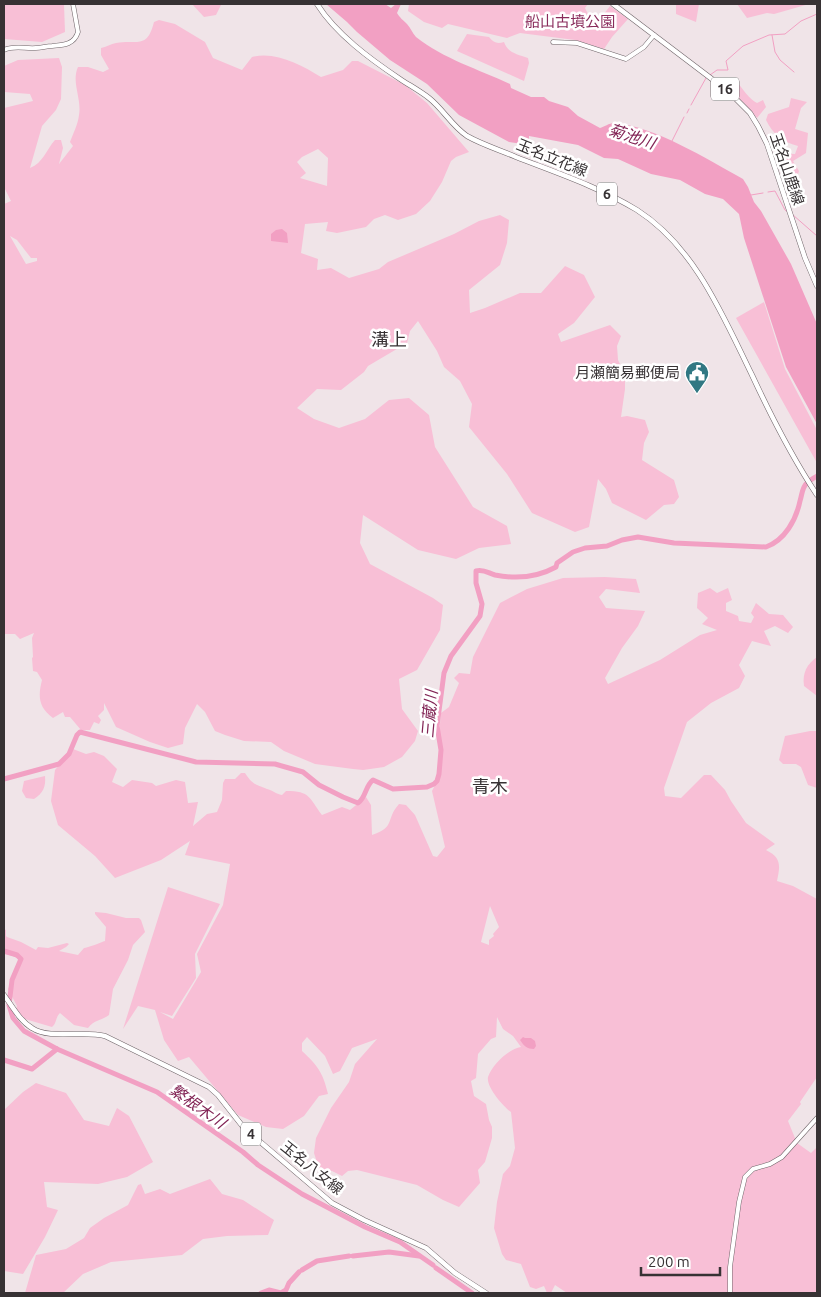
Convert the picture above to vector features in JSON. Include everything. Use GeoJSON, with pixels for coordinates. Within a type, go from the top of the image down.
{"type":"FeatureCollection","features":[{"type":"Feature","properties":{"kind":"main road","name":"玉名立花線"},"geometry":{"type":"LineString","coordinates":[[317,4],[330,21],[351,40],[391,73],[430,98],[454,126],[467,136],[614,197],[639,212],[664,231],[691,262],[709,292],[781,433],[817,495]]}},
{"type":"Feature","properties":{"kind":"main road","name":"玉名山鹿線"},"geometry":{"type":"LineString","coordinates":[[613,4],[729,92],[750,113],[767,144],[805,258],[817,286]]}},
{"type":"Feature","properties":{"kind":"main road","name":"玉名八女線"},"geometry":{"type":"LineString","coordinates":[[5,997],[26,1024],[40,1032],[47,1034],[92,1033],[106,1036],[208,1087],[218,1095],[244,1128],[332,1203],[364,1220],[426,1248],[455,1273],[486,1293]]}},
{"type":"Feature","properties":{"kind":"street"},"geometry":{"type":"LineString","coordinates":[[4,50],[12,47],[62,46],[71,42],[78,32],[73,4]]}},
{"type":"Feature","properties":{"kind":"street"},"geometry":{"type":"LineString","coordinates":[[554,42],[577,43],[626,59],[644,47],[654,35]]}},
{"type":"Feature","properties":{"kind":"street"},"geometry":{"type":"LineString","coordinates":[[730,1293],[730,1267],[739,1202],[745,1177],[753,1169],[770,1164],[782,1157],[817,1118]]}},
{"type":"Feature","properties":{"kind":"green space"},"geometry":{"type":"Polygon","coordinates":[[[4,4],[64,4],[65,32],[42,42],[4,39],[4,4]]]}},
{"type":"Feature","properties":{"kind":"green space"},"geometry":{"type":"Polygon","coordinates":[[[192,4],[221,5],[216,15],[204,17],[192,4]]]}},
{"type":"Feature","properties":{"kind":"green space","name":"船山古墳公園"},"geometry":{"type":"Polygon","coordinates":[[[409,4],[588,4],[585,8],[589,16],[597,23],[610,6],[628,19],[604,49],[575,40],[520,33],[507,38],[448,24],[442,28],[424,22],[408,11],[409,4]]]}},
{"type":"Feature","properties":{"kind":"green space"},"geometry":{"type":"Polygon","coordinates":[[[676,4],[699,4],[696,22],[676,14],[676,4]]]}},
{"type":"Feature","properties":{"kind":"green space"},"geometry":{"type":"Polygon","coordinates":[[[737,4],[809,4],[774,14],[767,13],[747,18],[737,4]]]}},
{"type":"Feature","properties":{"kind":"green space"},"geometry":{"type":"Polygon","coordinates":[[[159,20],[175,24],[205,42],[213,58],[242,70],[252,57],[270,56],[288,60],[321,77],[343,70],[352,61],[358,61],[405,85],[427,103],[469,152],[451,161],[442,182],[430,201],[416,214],[398,220],[385,215],[374,219],[366,227],[337,233],[326,231],[328,222],[305,224],[301,253],[318,259],[317,270],[331,268],[349,278],[379,269],[388,262],[454,234],[479,221],[500,215],[509,220],[507,243],[500,265],[469,290],[470,313],[520,293],[541,293],[565,266],[584,275],[595,297],[574,323],[558,334],[561,342],[610,325],[621,336],[617,346],[618,360],[625,374],[625,389],[621,417],[627,416],[645,420],[649,432],[644,443],[642,460],[674,480],[679,497],[674,504],[664,505],[646,520],[612,503],[606,489],[598,479],[589,527],[575,532],[532,513],[507,474],[469,427],[472,404],[460,381],[444,367],[437,351],[418,321],[410,331],[407,343],[368,366],[364,372],[341,390],[317,389],[297,408],[314,419],[339,428],[365,419],[389,400],[409,398],[429,415],[435,447],[473,507],[507,526],[511,544],[479,548],[456,559],[418,550],[363,515],[360,543],[370,564],[443,605],[440,630],[417,670],[399,679],[402,709],[418,731],[415,741],[402,757],[384,767],[363,770],[315,764],[284,751],[271,742],[244,741],[225,735],[215,731],[205,712],[197,704],[185,728],[183,744],[168,748],[116,727],[104,703],[104,710],[98,716],[101,720],[99,724],[94,722],[90,730],[81,730],[70,717],[65,717],[63,712],[53,718],[44,710],[40,701],[42,680],[37,672],[33,671],[32,638],[34,633],[20,639],[15,634],[4,634],[4,204],[11,201],[4,187],[4,108],[33,101],[30,94],[4,92],[4,66],[18,60],[59,58],[62,67],[61,99],[56,110],[42,126],[30,168],[41,160],[55,140],[61,140],[63,148],[59,164],[73,146],[70,142],[77,125],[80,109],[76,85],[78,67],[88,67],[103,72],[109,69],[101,55],[101,48],[116,43],[140,42],[148,37],[154,22],[159,20]],[[318,149],[302,157],[297,162],[306,173],[300,178],[327,186],[328,158],[318,149]],[[10,236],[26,264],[37,261],[37,258],[31,258],[17,240],[10,236]]]}},
{"type":"Feature","properties":{"kind":"green space"},"geometry":{"type":"Polygon","coordinates":[[[467,34],[489,37],[497,43],[504,42],[510,51],[528,58],[529,63],[524,81],[457,51],[467,34]]]}},
{"type":"Feature","properties":{"kind":"green space"},"geometry":{"type":"Polygon","coordinates":[[[737,82],[754,101],[757,103],[763,100],[766,107],[757,118],[729,89],[731,85],[737,82]]]}},
{"type":"Feature","properties":{"kind":"green space"},"geometry":{"type":"Polygon","coordinates":[[[791,98],[807,102],[801,108],[795,129],[808,133],[806,153],[793,161],[799,171],[797,177],[784,184],[775,153],[795,154],[798,146],[779,137],[766,120],[768,114],[789,107],[791,98]]]}},
{"type":"Feature","properties":{"kind":"green space"},"geometry":{"type":"Polygon","coordinates":[[[764,302],[785,369],[817,430],[817,463],[736,318],[764,302]]]}},
{"type":"Feature","properties":{"kind":"green space"},"geometry":{"type":"Polygon","coordinates":[[[605,577],[636,579],[640,593],[606,589],[599,597],[606,608],[645,611],[638,626],[622,648],[605,678],[608,684],[660,660],[700,635],[717,630],[702,624],[708,618],[697,608],[698,593],[710,588],[717,593],[728,588],[732,600],[726,603],[726,611],[738,616],[739,621],[751,623],[754,617],[751,613],[756,603],[769,614],[783,615],[793,627],[788,633],[775,626],[764,631],[771,646],[752,641],[739,665],[745,676],[739,688],[711,703],[687,722],[664,788],[665,796],[681,798],[704,775],[711,775],[725,790],[746,823],[775,844],[766,850],[775,856],[779,863],[777,881],[793,886],[817,899],[817,1077],[788,1121],[797,1143],[811,1153],[817,1147],[817,1293],[567,1293],[555,1285],[551,1293],[547,1293],[544,1286],[536,1289],[530,1287],[521,1264],[506,1260],[502,1254],[494,1228],[503,1174],[510,1166],[515,1148],[511,1112],[493,1091],[488,1077],[501,1058],[516,1048],[521,1047],[513,1036],[503,1029],[497,1017],[496,1037],[491,1039],[478,1054],[476,1078],[471,1081],[474,1096],[486,1104],[492,1127],[492,1138],[485,1162],[478,1170],[480,1183],[459,1207],[417,1185],[357,1170],[348,1171],[342,1176],[332,1171],[319,1169],[314,1153],[316,1138],[331,1108],[349,1082],[355,1064],[377,1039],[352,1048],[340,1071],[333,1074],[325,1056],[307,1037],[302,1043],[302,1051],[319,1070],[328,1094],[319,1096],[304,1116],[283,1129],[266,1127],[238,1115],[189,1057],[178,1061],[164,1040],[155,1010],[138,1006],[123,1029],[168,887],[220,904],[195,954],[196,978],[172,1016],[160,1012],[173,1019],[201,972],[197,954],[223,905],[230,864],[185,855],[190,841],[161,860],[115,878],[95,856],[58,825],[51,801],[55,770],[73,749],[86,754],[94,752],[104,756],[117,769],[112,782],[123,787],[132,780],[152,783],[156,786],[176,780],[185,782],[188,803],[198,802],[193,826],[207,814],[217,812],[222,800],[225,779],[235,779],[241,773],[245,773],[254,784],[282,795],[286,791],[305,794],[322,815],[342,807],[350,810],[366,797],[371,805],[372,835],[387,826],[399,804],[406,805],[415,815],[433,856],[437,857],[445,847],[432,791],[437,781],[441,762],[439,735],[441,713],[449,707],[459,683],[454,678],[459,673],[470,674],[473,657],[500,603],[527,589],[563,578],[605,577]],[[490,906],[481,942],[489,945],[489,940],[494,936],[493,934],[499,927],[490,906]]]}},
{"type":"Feature","properties":{"kind":"green space"},"geometry":{"type":"Polygon","coordinates":[[[817,657],[817,696],[804,686],[804,677],[806,669],[817,657]]]}},
{"type":"Feature","properties":{"kind":"green space"},"geometry":{"type":"Polygon","coordinates":[[[817,731],[817,788],[808,785],[801,767],[796,764],[783,764],[779,760],[785,736],[817,731]]]}},
{"type":"Feature","properties":{"kind":"green space"},"geometry":{"type":"Polygon","coordinates":[[[45,776],[44,787],[40,794],[34,799],[26,798],[22,791],[24,781],[45,776]]]}},
{"type":"Feature","properties":{"kind":"green space"},"geometry":{"type":"Polygon","coordinates":[[[95,912],[126,918],[139,918],[145,932],[133,945],[128,960],[113,989],[109,1015],[93,1023],[88,1028],[74,1025],[60,1013],[52,1027],[25,1019],[15,1012],[17,1006],[8,989],[22,961],[4,954],[4,929],[6,930],[7,937],[36,950],[38,947],[48,948],[67,943],[69,944],[59,951],[78,955],[84,948],[105,941],[106,927],[95,912]]]}},
{"type":"Feature","properties":{"kind":"green space"},"geometry":{"type":"Polygon","coordinates":[[[36,1083],[66,1093],[84,1120],[109,1126],[117,1108],[129,1116],[153,1162],[127,1177],[98,1184],[44,1182],[47,1207],[58,1210],[45,1237],[23,1274],[4,1271],[4,1110],[23,1092],[36,1083]]]}},
{"type":"Feature","properties":{"kind":"green space"},"geometry":{"type":"Polygon","coordinates":[[[210,1179],[222,1194],[243,1200],[274,1220],[268,1235],[227,1236],[203,1239],[182,1255],[111,1262],[83,1274],[63,1293],[25,1293],[36,1255],[66,1249],[84,1238],[90,1228],[128,1205],[138,1185],[141,1184],[145,1194],[160,1189],[170,1194],[210,1179]]]}},
{"type":"Feature","properties":{"kind":"water","name":"菊池川"},"geometry":{"type":"Polygon","coordinates":[[[326,4],[385,4],[391,8],[396,4],[401,4],[397,13],[400,18],[416,37],[438,52],[510,84],[511,88],[531,97],[544,97],[549,101],[568,107],[578,116],[600,128],[614,123],[630,125],[663,137],[697,153],[743,179],[754,202],[791,264],[817,324],[817,424],[786,367],[744,238],[739,214],[723,199],[705,194],[680,180],[651,174],[618,159],[604,158],[578,145],[529,136],[529,145],[509,142],[459,115],[427,84],[390,60],[326,4]]]}},
{"type":"Feature","properties":{"kind":"water"},"geometry":{"type":"Polygon","coordinates":[[[282,229],[287,233],[288,243],[271,241],[271,234],[276,230],[282,229]]]}},
{"type":"Feature","properties":{"kind":"water"},"geometry":{"type":"Polygon","coordinates":[[[523,1037],[531,1038],[535,1041],[536,1046],[534,1049],[528,1048],[523,1044],[520,1040],[523,1037]]]}},
{"type":"Feature","properties":{"kind":"waterway"},"geometry":{"type":"LineString","coordinates":[[710,75],[717,70],[728,70],[726,61],[743,46],[769,35],[785,34],[801,21],[817,14]]}},
{"type":"Feature","properties":{"kind":"waterway"},"geometry":{"type":"LineString","coordinates":[[772,35],[775,52],[780,60],[794,72]]}},
{"type":"Feature","properties":{"kind":"waterway"},"geometry":{"type":"LineString","coordinates":[[691,105],[706,78]]}},
{"type":"Feature","properties":{"kind":"waterway"},"geometry":{"type":"LineString","coordinates":[[687,113],[689,109]]}},
{"type":"Feature","properties":{"kind":"waterway"},"geometry":{"type":"LineString","coordinates":[[671,143],[684,117]]}},
{"type":"Feature","properties":{"kind":"waterway"},"geometry":{"type":"LineString","coordinates":[[768,192],[775,191],[788,212]]}},
{"type":"Feature","properties":{"kind":"waterway"},"geometry":{"type":"LineString","coordinates":[[751,195],[763,193]]}},
{"type":"Feature","properties":{"kind":"waterway"},"geometry":{"type":"LineString","coordinates":[[793,215],[817,236]]}},
{"type":"Feature","properties":{"kind":"waterway","name":"三蔵川"},"geometry":{"type":"LineString","coordinates":[[4,779],[59,764],[69,754],[80,732],[196,762],[275,764],[303,772],[319,785],[358,803],[373,780],[393,789],[427,787],[437,781],[439,774],[441,750],[437,726],[444,673],[451,656],[480,616],[482,604],[476,583],[476,571],[511,577],[534,575],[556,567],[557,563],[573,552],[585,548],[607,546],[622,540],[638,537],[674,543],[766,547],[779,540],[789,528],[796,515],[804,487],[817,476]]}},
{"type":"Feature","properties":{"kind":"waterway","name":"繁根木川"},"geometry":{"type":"LineString","coordinates":[[4,951],[17,955],[21,959],[12,980],[9,1005],[13,1018],[24,1031],[57,1049],[157,1092],[243,1152],[258,1165],[302,1194],[365,1227],[400,1242],[433,1265]]}},
{"type":"Feature","properties":{"kind":"waterway"},"geometry":{"type":"LineString","coordinates":[[4,1060],[32,1069],[57,1049]]}},
{"type":"Feature","properties":{"kind":"waterway"},"geometry":{"type":"LineString","coordinates":[[353,1256],[389,1252],[419,1256]]}},
{"type":"Feature","properties":{"kind":"waterway"},"geometry":{"type":"LineString","coordinates":[[302,1270],[317,1261],[349,1256]]}},
{"type":"Feature","properties":{"kind":"waterway","name":"繁根木川"},"geometry":{"type":"LineString","coordinates":[[436,1268],[472,1293]]}},
{"type":"Feature","properties":{"kind":"waterway"},"geometry":{"type":"LineString","coordinates":[[261,1293],[269,1290],[281,1293],[286,1290],[289,1283],[299,1272]]}},
{"type":"Feature","properties":{"kind":"place","name":"月瀬簡易郵便局"},"geometry":{"type":"Point","coordinates":[697,394]}},
{"type":"Feature","properties":{"kind":"district","name":"溝上"},"geometry":{"type":"Point","coordinates":[389,340]}},
{"type":"Feature","properties":{"kind":"district","name":"青木"},"geometry":{"type":"Point","coordinates":[490,787]}}]}
